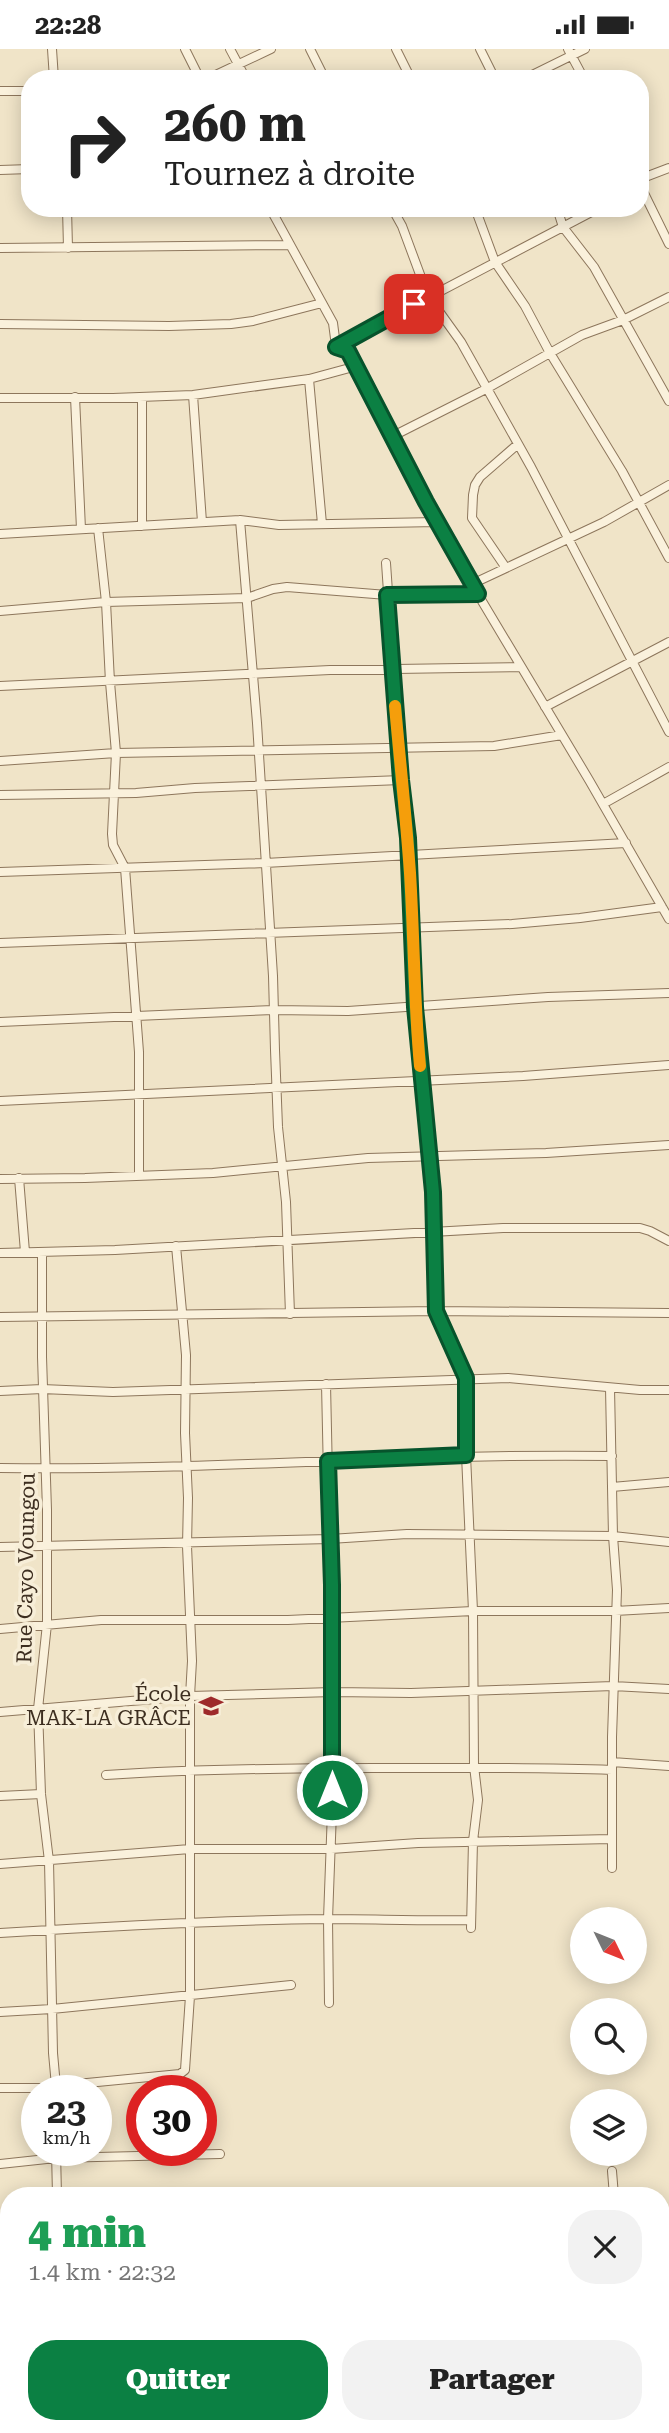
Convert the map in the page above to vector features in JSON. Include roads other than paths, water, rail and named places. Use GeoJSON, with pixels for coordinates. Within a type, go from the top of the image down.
{"type":"FeatureCollection","features":[{"type":"Feature","properties":{"kind":"street"},"geometry":{"type":"LineString","coordinates":[[52,49],[53,70]]}},
{"type":"Feature","properties":{"kind":"street"},"geometry":{"type":"LineString","coordinates":[[185,49],[196,70]]}},
{"type":"Feature","properties":{"kind":"street"},"geometry":{"type":"LineString","coordinates":[[230,49],[241,70]]}},
{"type":"Feature","properties":{"kind":"street"},"geometry":{"type":"LineString","coordinates":[[226,70],[271,49]]}},
{"type":"Feature","properties":{"kind":"street"},"geometry":{"type":"LineString","coordinates":[[310,49],[320,70]]}},
{"type":"Feature","properties":{"kind":"street"},"geometry":{"type":"LineString","coordinates":[[396,49],[406,70]]}},
{"type":"Feature","properties":{"kind":"street"},"geometry":{"type":"LineString","coordinates":[[480,49],[490,70]]}},
{"type":"Feature","properties":{"kind":"street"},"geometry":{"type":"LineString","coordinates":[[539,70],[570,52],[585,49]]}},
{"type":"Feature","properties":{"kind":"street"},"geometry":{"type":"LineString","coordinates":[[570,52],[579,70]]}},
{"type":"Feature","properties":{"kind":"street"},"geometry":{"type":"LineString","coordinates":[[0,92],[21,91]]}},
{"type":"Feature","properties":{"kind":"street"},"geometry":{"type":"LineString","coordinates":[[649,176],[669,168]]}},
{"type":"Feature","properties":{"kind":"street"},"geometry":{"type":"LineString","coordinates":[[0,170],[21,169]]}},
{"type":"Feature","properties":{"kind":"street"},"geometry":{"type":"LineString","coordinates":[[649,203],[669,244]]}},
{"type":"Feature","properties":{"kind":"street"},"geometry":{"type":"LineString","coordinates":[[66,217],[68,248]]}},
{"type":"Feature","properties":{"kind":"street"},"geometry":{"type":"LineString","coordinates":[[275,217],[333,323],[336,347]]}},
{"type":"Feature","properties":{"kind":"street"},"geometry":{"type":"LineString","coordinates":[[397,217],[428,296],[461,342],[518,445],[669,732]]}},
{"type":"Feature","properties":{"kind":"street"},"geometry":{"type":"LineString","coordinates":[[478,217],[495,262],[525,306],[550,353],[622,471],[669,558]]}},
{"type":"Feature","properties":{"kind":"street"},"geometry":{"type":"LineString","coordinates":[[560,217],[563,227],[594,267],[669,401]]}},
{"type":"Feature","properties":{"kind":"street"},"geometry":{"type":"LineString","coordinates":[[336,347],[582,217]]}},
{"type":"Feature","properties":{"kind":"street"},"geometry":{"type":"LineString","coordinates":[[0,248],[290,244]]}},
{"type":"Feature","properties":{"kind":"street"},"geometry":{"type":"LineString","coordinates":[[393,436],[486,389],[582,335],[623,320],[669,297]]}},
{"type":"Feature","properties":{"kind":"street"},"geometry":{"type":"LineString","coordinates":[[0,324],[231,324],[322,303]]}},
{"type":"Feature","properties":{"kind":"street"},"geometry":{"type":"LineString","coordinates":[[336,347],[348,351],[357,366],[472,585],[604,804],[669,919]]}},
{"type":"Feature","properties":{"kind":"street"},"geometry":{"type":"LineString","coordinates":[[0,398],[193,395],[309,379],[357,366]]}},
{"type":"Feature","properties":{"kind":"street"},"geometry":{"type":"LineString","coordinates":[[309,379],[322,524]]}},
{"type":"Feature","properties":{"kind":"street"},"geometry":{"type":"LineString","coordinates":[[193,395],[202,522]]}},
{"type":"Feature","properties":{"kind":"street"},"geometry":{"type":"LineString","coordinates":[[75,397],[81,530]]}},
{"type":"Feature","properties":{"kind":"street"},"geometry":{"type":"LineString","coordinates":[[142,397],[142,526]]}},
{"type":"Feature","properties":{"kind":"street"},"geometry":{"type":"LineString","coordinates":[[506,568],[472,517],[473,495],[480,477],[518,445]]}},
{"type":"Feature","properties":{"kind":"street"},"geometry":{"type":"LineString","coordinates":[[472,585],[604,522],[669,485]]}},
{"type":"Feature","properties":{"kind":"street"},"geometry":{"type":"LineString","coordinates":[[0,534],[240,520],[279,525],[437,522]]}},
{"type":"Feature","properties":{"kind":"street"},"geometry":{"type":"LineString","coordinates":[[240,520],[274,976],[273,1010],[286,1202],[289,1314]]}},
{"type":"Feature","properties":{"kind":"street"},"geometry":{"type":"LineString","coordinates":[[98,529],[106,602],[116,753],[112,834],[113,845],[125,868],[139,1052],[139,1176]]}},
{"type":"Feature","properties":{"kind":"street"},"geometry":{"type":"LineString","coordinates":[[0,1933],[328,1919],[471,1924],[473,1841],[478,1800],[474,1766],[473,1611],[466,1455],[466,1378],[436,1311],[433,1192],[427,1156],[415,1007],[409,856],[392,669],[386,563]]}},
{"type":"Feature","properties":{"kind":"street"},"geometry":{"type":"LineString","coordinates":[[0,611],[106,602],[247,597],[287,587],[387,595],[478,594]]}},
{"type":"Feature","properties":{"kind":"street"},"geometry":{"type":"LineString","coordinates":[[545,707],[669,642]]}},
{"type":"Feature","properties":{"kind":"street"},"geometry":{"type":"LineString","coordinates":[[0,686],[392,669],[521,667]]}},
{"type":"Feature","properties":{"kind":"street"},"geometry":{"type":"LineString","coordinates":[[0,761],[116,753],[494,746],[562,735]]}},
{"type":"Feature","properties":{"kind":"street"},"geometry":{"type":"LineString","coordinates":[[604,804],[669,767]]}},
{"type":"Feature","properties":{"kind":"street"},"geometry":{"type":"LineString","coordinates":[[0,795],[115,793],[401,780]]}},
{"type":"Feature","properties":{"kind":"street"},"geometry":{"type":"LineString","coordinates":[[0,872],[265,863],[626,843]]}},
{"type":"Feature","properties":{"kind":"street"},"geometry":{"type":"LineString","coordinates":[[0,943],[512,924],[662,907]]}},
{"type":"Feature","properties":{"kind":"street"},"geometry":{"type":"LineString","coordinates":[[0,1022],[273,1010],[348,1011],[548,997],[669,993]]}},
{"type":"Feature","properties":{"kind":"street"},"geometry":{"type":"LineString","coordinates":[[0,1101],[523,1076],[669,1065]]}},
{"type":"Feature","properties":{"kind":"street"},"geometry":{"type":"LineString","coordinates":[[0,1179],[213,1173],[282,1165],[427,1156],[546,1153],[669,1145]]}},
{"type":"Feature","properties":{"kind":"street"},"geometry":{"type":"LineString","coordinates":[[19,1178],[25,1252]]}},
{"type":"Feature","properties":{"kind":"street"},"geometry":{"type":"LineString","coordinates":[[0,1253],[286,1241],[503,1228],[640,1228],[650,1230],[669,1241]]}},
{"type":"Feature","properties":{"kind":"street"},"geometry":{"type":"LineString","coordinates":[[112,2082],[180,2074],[185,2070],[190,1996],[189,1770],[192,1661],[187,1541],[186,1389],[176,1246]]}},
{"type":"Feature","properties":{"kind":"street","name":"Rue Cayo Voungou"},"geometry":{"type":"LineString","coordinates":[[42,1252],[47,1624],[38,1709],[41,1794],[49,1861],[55,2075]]}},
{"type":"Feature","properties":{"kind":"street"},"geometry":{"type":"LineString","coordinates":[[0,1317],[436,1311],[669,1313]]}},
{"type":"Feature","properties":{"kind":"street"},"geometry":{"type":"LineString","coordinates":[[0,1391],[42,1389],[113,1392],[466,1378],[526,1378],[610,1388],[669,1390]]}},
{"type":"Feature","properties":{"kind":"street"},"geometry":{"type":"LineString","coordinates":[[326,1384],[333,1692],[329,2003]]}},
{"type":"Feature","properties":{"kind":"street"},"geometry":{"type":"LineString","coordinates":[[610,1388],[613,1537],[617,1590],[613,1686],[612,1868]]}},
{"type":"Feature","properties":{"kind":"street"},"geometry":{"type":"LineString","coordinates":[[0,1468],[186,1466],[466,1455],[612,1456]]}},
{"type":"Feature","properties":{"kind":"street"},"geometry":{"type":"LineString","coordinates":[[612,1487],[669,1482]]}},
{"type":"Feature","properties":{"kind":"street"},"geometry":{"type":"LineString","coordinates":[[0,1548],[330,1539],[407,1534],[613,1537],[669,1542]]}},
{"type":"Feature","properties":{"kind":"street"},"geometry":{"type":"LineString","coordinates":[[0,1629],[101,1620],[190,1621],[473,1611],[615,1611],[669,1608]]}},
{"type":"Feature","properties":{"kind":"street"},"geometry":{"type":"LineString","coordinates":[[0,1712],[190,1696],[411,1693],[613,1686],[669,1689]]}},
{"type":"Feature","properties":{"kind":"street"},"geometry":{"type":"LineString","coordinates":[[106,1775],[189,1770],[669,1766]]}},
{"type":"Feature","properties":{"kind":"street"},"geometry":{"type":"LineString","coordinates":[[0,1796],[41,1794]]}},
{"type":"Feature","properties":{"kind":"street"},"geometry":{"type":"LineString","coordinates":[[0,1864],[190,1849],[331,1849],[473,1841],[611,1839]]}},
{"type":"Feature","properties":{"kind":"street"},"geometry":{"type":"LineString","coordinates":[[0,2012],[291,1985]]}},
{"type":"Feature","properties":{"kind":"street"},"geometry":{"type":"LineString","coordinates":[[0,2088],[21,2088]]}},
{"type":"Feature","properties":{"kind":"street"},"geometry":{"type":"LineString","coordinates":[[112,2155],[220,2154]]}},
{"type":"Feature","properties":{"kind":"street"},"geometry":{"type":"LineString","coordinates":[[0,2164],[21,2161]]}},
{"type":"Feature","properties":{"kind":"street"},"geometry":{"type":"LineString","coordinates":[[56,2166],[57,2187]]}},
{"type":"Feature","properties":{"kind":"street"},"geometry":{"type":"LineString","coordinates":[[612,2171],[613,2187]]}},
{"type":"Feature","properties":{"kind":"place","name":"École MAK-LA GRÂCE"},"geometry":{"type":"Point","coordinates":[211,1706]}}]}
